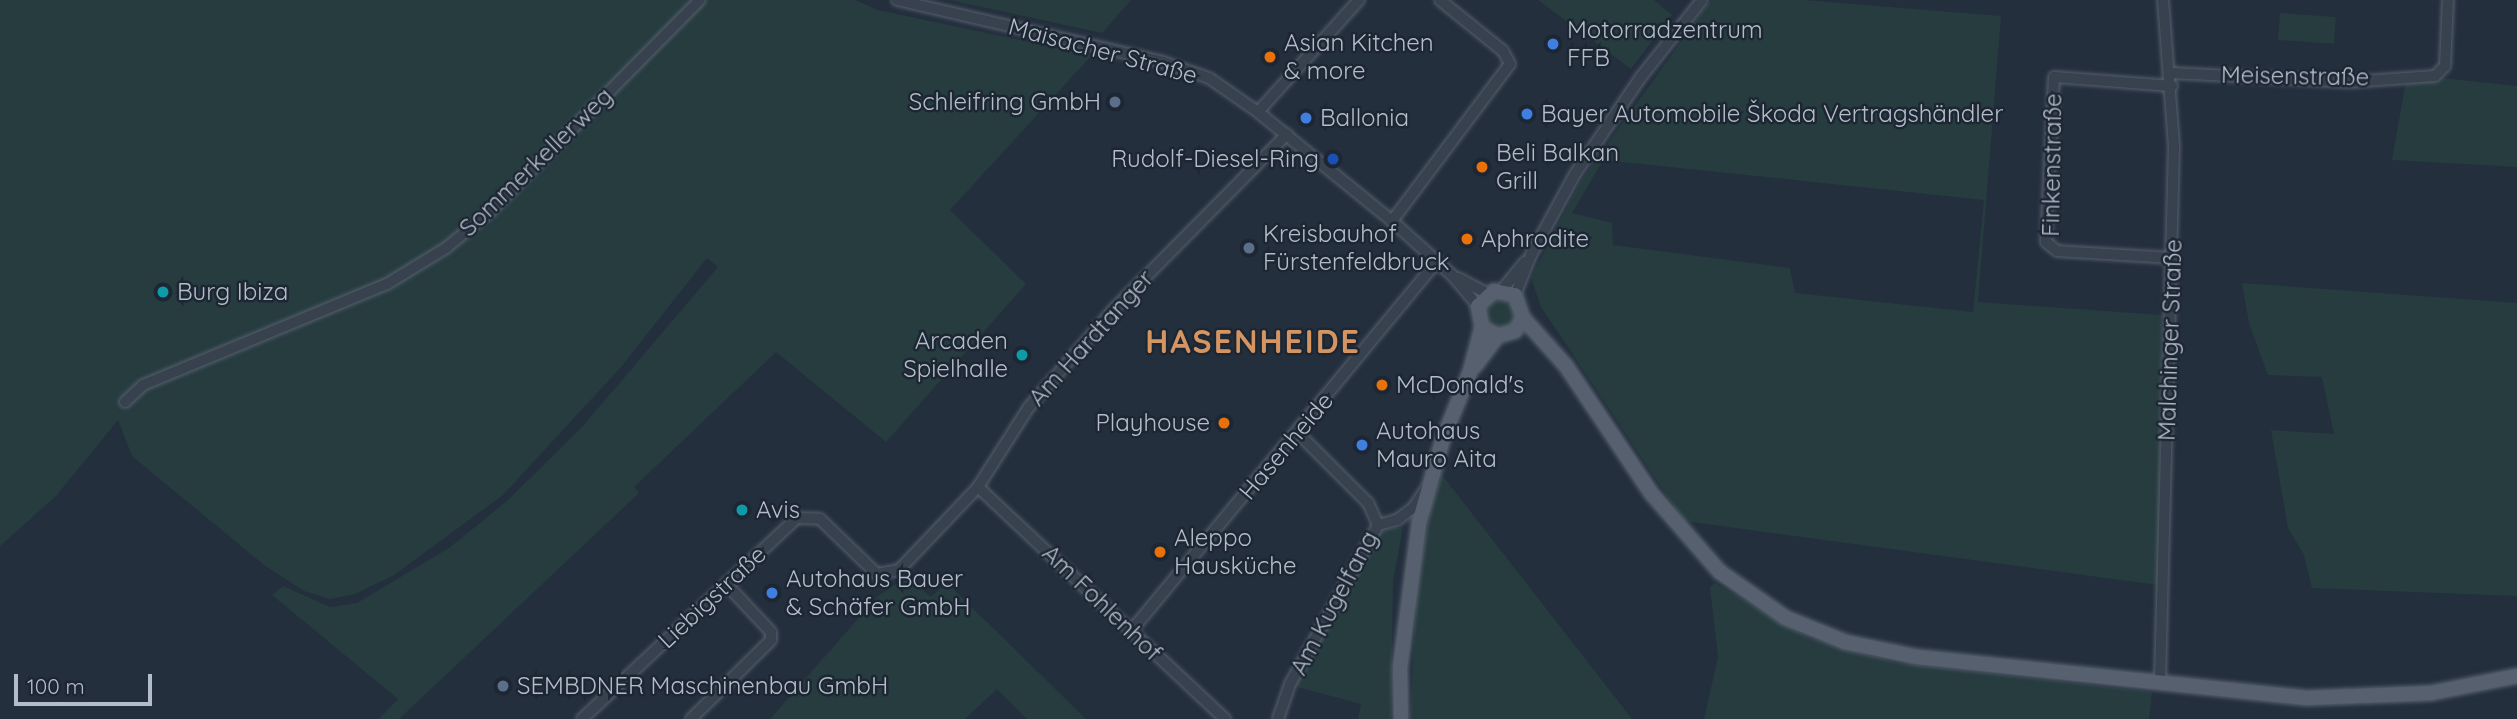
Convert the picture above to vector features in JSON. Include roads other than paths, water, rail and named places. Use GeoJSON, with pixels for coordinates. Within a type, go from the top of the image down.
{"type":"FeatureCollection","features":[{"type":"Feature","properties":{"kind":"main road"},"geometry":{"type":"LineString","coordinates":[[1401,719],[1407,595],[1429,484],[1482,327],[1478,306],[1502,293],[1551,348],[1681,533],[1720,572],[1786,618],[1880,651],[2351,699],[2431,693],[2517,676]]}},
{"type":"Feature","properties":{"kind":"main road"},"geometry":{"type":"LineString","coordinates":[[1469,372],[1523,318]]}},
{"type":"Feature","properties":{"kind":"main road"},"geometry":{"type":"LineString","coordinates":[[1482,327],[1551,348]]}},
{"type":"Feature","properties":{"kind":"street","name":"Sommerkellerweg"},"geometry":{"type":"LineString","coordinates":[[125,402],[144,385],[387,284],[446,248],[493,209],[700,0]]}},
{"type":"Feature","properties":{"kind":"street","name":"Maisacher Straße"},"geometry":{"type":"LineString","coordinates":[[897,0],[1179,66],[1209,78],[1287,134],[1392,221],[1452,275],[1478,306]]}},
{"type":"Feature","properties":{"kind":"street"},"geometry":{"type":"LineString","coordinates":[[1258,112],[1359,0]]}},
{"type":"Feature","properties":{"kind":"street"},"geometry":{"type":"LineString","coordinates":[[1392,221],[1510,64],[1503,51],[1440,0]]}},
{"type":"Feature","properties":{"kind":"street"},"geometry":{"type":"LineString","coordinates":[[1502,293],[1531,255],[1575,174],[1641,77],[1702,0]]}},
{"type":"Feature","properties":{"kind":"street","name":"Malchinger Straße"},"geometry":{"type":"LineString","coordinates":[[2160,681],[2172,258],[2172,86],[2163,0]]}},
{"type":"Feature","properties":{"kind":"street","name":"Meisenstraße"},"geometry":{"type":"LineString","coordinates":[[2171,73],[2351,82],[2435,76],[2445,66],[2448,6]]}},
{"type":"Feature","properties":{"kind":"street","name":"Finkenstraße"},"geometry":{"type":"LineString","coordinates":[[2172,86],[2054,77],[2046,242],[2057,251],[2172,258]]}},
{"type":"Feature","properties":{"kind":"street","name":"Am Hardtanger"},"geometry":{"type":"LineString","coordinates":[[913,556],[978,487],[1029,407],[1114,309],[1287,134]]}},
{"type":"Feature","properties":{"kind":"street","name":"Hasenheide"},"geometry":{"type":"LineString","coordinates":[[1132,630],[1298,433],[1437,261]]}},
{"type":"Feature","properties":{"kind":"street","name":"Maisacher Straße"},"geometry":{"type":"LineString","coordinates":[[1452,275],[1502,293]]}},
{"type":"Feature","properties":{"kind":"street","name":"Am Kugelfang"},"geometry":{"type":"LineString","coordinates":[[1279,719],[1290,684],[1378,525],[1368,503],[1298,433]]}},
{"type":"Feature","properties":{"kind":"street"},"geometry":{"type":"LineString","coordinates":[[1378,525],[1397,520],[1413,508],[1429,484]]}},
{"type":"Feature","properties":{"kind":"street","name":"Am Fohlenhof"},"geometry":{"type":"LineString","coordinates":[[978,487],[1225,719]]}},
{"type":"Feature","properties":{"kind":"street","name":"Liebigstraße"},"geometry":{"type":"LineString","coordinates":[[582,719],[727,585],[780,532],[803,516],[820,519],[877,574],[891,575],[913,556]]}},
{"type":"Feature","properties":{"kind":"street"},"geometry":{"type":"LineString","coordinates":[[691,719],[771,640],[771,632],[727,585]]}},
{"type":"Feature","properties":{"kind":"place","name":"Motorradzentrum FFB"},"geometry":{"type":"Point","coordinates":[1553,44]}},
{"type":"Feature","properties":{"kind":"place","name":"Asian Kitchen & more"},"geometry":{"type":"Point","coordinates":[1270,57]}},
{"type":"Feature","properties":{"kind":"place","name":"Schleifring GmbH"},"geometry":{"type":"Point","coordinates":[1115,102]}},
{"type":"Feature","properties":{"kind":"place","name":"Bayer Automobile Škoda Vertragshändler"},"geometry":{"type":"Point","coordinates":[1527,114]}},
{"type":"Feature","properties":{"kind":"place","name":"Ballonia"},"geometry":{"type":"Point","coordinates":[1306,118]}},
{"type":"Feature","properties":{"kind":"place","name":"Rudolf-Diesel-Ring"},"geometry":{"type":"Point","coordinates":[1333,159]}},
{"type":"Feature","properties":{"kind":"place","name":"Beli Balkan Grill"},"geometry":{"type":"Point","coordinates":[1482,167]}},
{"type":"Feature","properties":{"kind":"place","name":"Aphrodite"},"geometry":{"type":"Point","coordinates":[1467,239]}},
{"type":"Feature","properties":{"kind":"place","name":"Kreisbauhof Fürstenfeldbruck"},"geometry":{"type":"Point","coordinates":[1249,248]}},
{"type":"Feature","properties":{"kind":"place","name":"Burg Ibiza"},"geometry":{"type":"Point","coordinates":[163,292]}},
{"type":"Feature","properties":{"kind":"place","name":"Arcaden Spielhalle"},"geometry":{"type":"Point","coordinates":[1022,355]}},
{"type":"Feature","properties":{"kind":"place","name":"McDonald's"},"geometry":{"type":"Point","coordinates":[1382,385]}},
{"type":"Feature","properties":{"kind":"place","name":"Playhouse"},"geometry":{"type":"Point","coordinates":[1224,423]}},
{"type":"Feature","properties":{"kind":"place","name":"Autohaus Mauro Aita"},"geometry":{"type":"Point","coordinates":[1362,445]}},
{"type":"Feature","properties":{"kind":"place","name":"Avis"},"geometry":{"type":"Point","coordinates":[742,510]}},
{"type":"Feature","properties":{"kind":"place","name":"Aleppo Hausküche"},"geometry":{"type":"Point","coordinates":[1160,552]}},
{"type":"Feature","properties":{"kind":"place","name":"Autohaus Bauer & Schäfer GmbH"},"geometry":{"type":"Point","coordinates":[772,593]}},
{"type":"Feature","properties":{"kind":"place","name":"SEMBDNER Maschinenbau GmbH"},"geometry":{"type":"Point","coordinates":[503,686]}},
{"type":"Feature","properties":{"kind":"district","name":"HASENHEIDE"},"geometry":{"type":"Point","coordinates":[1253,341]}}]}
